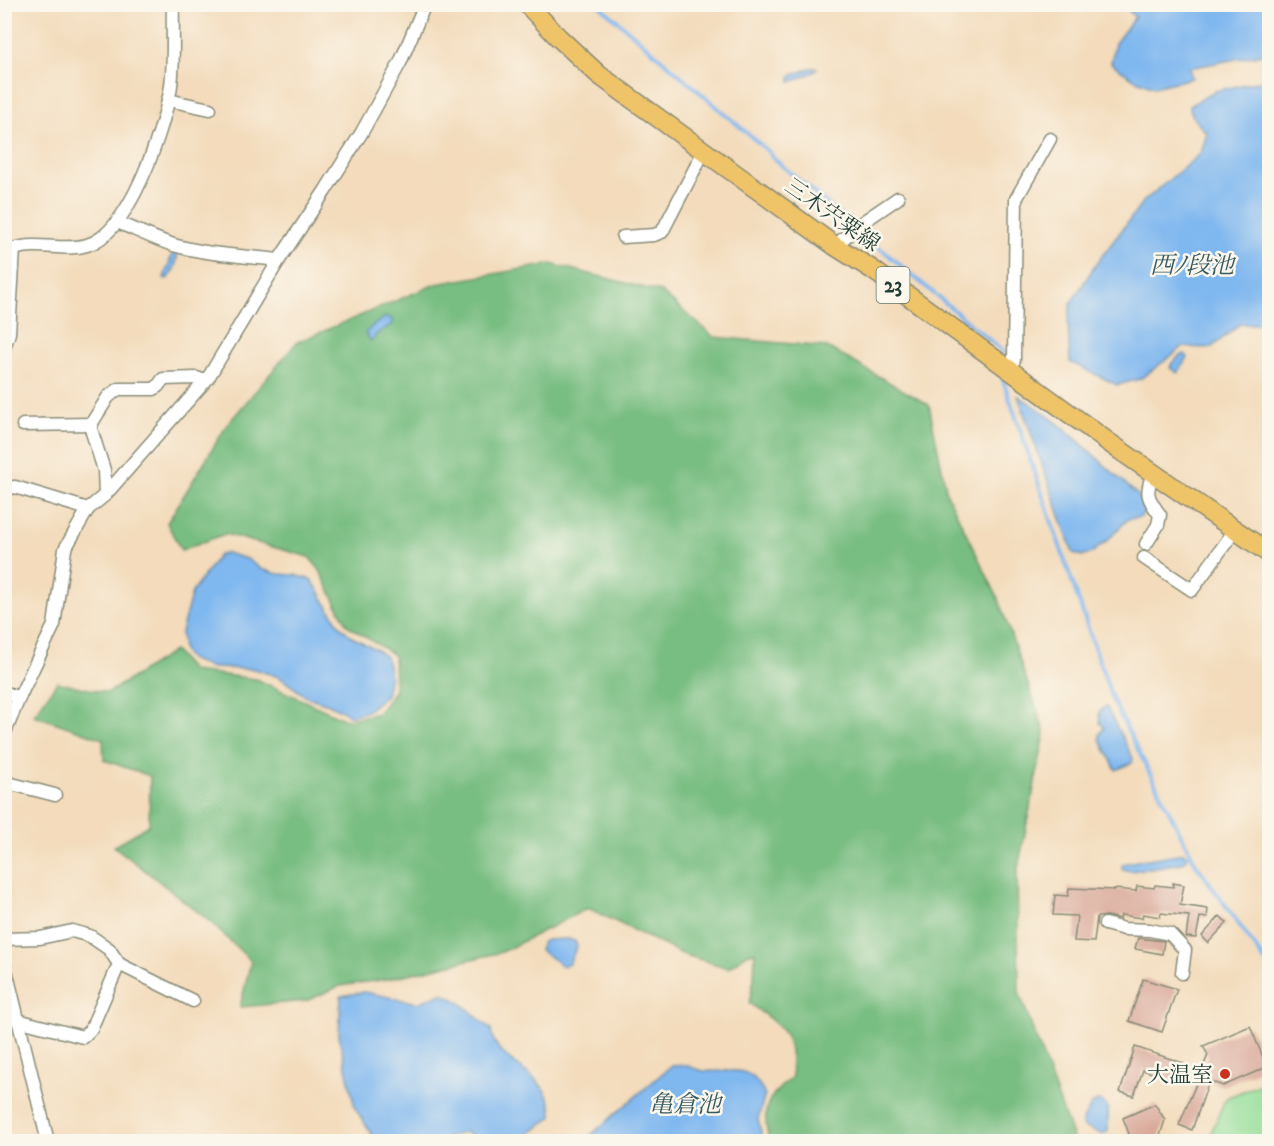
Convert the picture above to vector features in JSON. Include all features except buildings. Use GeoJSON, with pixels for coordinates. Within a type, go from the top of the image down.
{"type":"FeatureCollection","features":[{"type":"Feature","properties":{"kind":"main road","name":"三木宍粟線"},"geometry":{"type":"LineString","coordinates":[[526,4],[599,75],[835,246],[873,270],[1009,370],[1269,554]]}},
{"type":"Feature","properties":{"kind":"street"},"geometry":{"type":"LineString","coordinates":[[4,348],[9,333],[14,249],[26,245],[87,246],[100,239],[123,216],[146,168],[168,100],[171,79],[173,4]]}},
{"type":"Feature","properties":{"kind":"street"},"geometry":{"type":"LineString","coordinates":[[4,735],[18,698],[54,625],[65,549],[88,509],[105,495],[205,381],[279,260],[363,132],[400,63],[425,4]]}},
{"type":"Feature","properties":{"kind":"street"},"geometry":{"type":"LineString","coordinates":[[168,100],[210,109]]}},
{"type":"Feature","properties":{"kind":"street"},"geometry":{"type":"LineString","coordinates":[[1009,370],[1014,360],[1016,199],[1050,139]]}},
{"type":"Feature","properties":{"kind":"street"},"geometry":{"type":"LineString","coordinates":[[623,237],[654,235],[662,232],[704,151]]}},
{"type":"Feature","properties":{"kind":"street"},"geometry":{"type":"LineString","coordinates":[[835,246],[860,224],[898,198]]}},
{"type":"Feature","properties":{"kind":"street"},"geometry":{"type":"LineString","coordinates":[[117,222],[145,235],[197,251],[279,260]]}},
{"type":"Feature","properties":{"kind":"street"},"geometry":{"type":"LineString","coordinates":[[105,495],[104,470],[90,426],[108,397],[118,389],[154,389],[163,379],[197,378],[205,381]]}},
{"type":"Feature","properties":{"kind":"street"},"geometry":{"type":"LineString","coordinates":[[23,425],[92,424]]}},
{"type":"Feature","properties":{"kind":"street"},"geometry":{"type":"LineString","coordinates":[[1146,544],[1158,525],[1160,515],[1148,499],[1147,489],[1153,473]]}},
{"type":"Feature","properties":{"kind":"street"},"geometry":{"type":"LineString","coordinates":[[4,489],[15,487],[88,509]]}},
{"type":"Feature","properties":{"kind":"street"},"geometry":{"type":"LineString","coordinates":[[1144,558],[1192,590],[1235,530]]}},
{"type":"Feature","properties":{"kind":"street"},"geometry":{"type":"LineString","coordinates":[[4,692],[18,698]]}},
{"type":"Feature","properties":{"kind":"street"},"geometry":{"type":"LineString","coordinates":[[4,782],[55,795]]}},
{"type":"Feature","properties":{"kind":"street"},"geometry":{"type":"LineString","coordinates":[[1105,924],[1124,929],[1150,930],[1170,934],[1185,950],[1182,973]]}},
{"type":"Feature","properties":{"kind":"street"},"geometry":{"type":"LineString","coordinates":[[4,939],[40,938],[72,931],[90,936],[109,949],[119,964],[194,1001]]}},
{"type":"Feature","properties":{"kind":"street"},"geometry":{"type":"LineString","coordinates":[[17,1020],[83,1037],[91,1029],[119,964]]}},
{"type":"Feature","properties":{"kind":"street"},"geometry":{"type":"LineString","coordinates":[[5,967],[48,1142]]}},
{"type":"Feature","properties":{"kind":"green space"},"geometry":{"type":"Polygon","coordinates":[[[551,264],[661,292],[714,337],[827,347],[929,405],[947,494],[998,598],[1045,733],[1017,873],[1019,992],[1074,1141],[769,1141],[766,1111],[771,1098],[792,1077],[791,1061],[790,1049],[784,1032],[749,1003],[754,979],[755,952],[747,954],[728,968],[682,954],[588,908],[502,952],[388,979],[340,986],[306,1001],[240,1007],[251,961],[208,920],[114,846],[149,825],[150,776],[104,760],[103,739],[34,715],[57,682],[108,693],[174,651],[192,671],[256,679],[346,720],[378,713],[395,690],[394,655],[347,625],[319,569],[309,557],[225,534],[181,550],[167,523],[227,425],[297,342],[436,284],[551,264]]]}},
{"type":"Feature","properties":{"kind":"green space"},"geometry":{"type":"Polygon","coordinates":[[[1269,1081],[1269,1141],[1208,1141],[1228,1097],[1269,1081]]]}},
{"type":"Feature","properties":{"kind":"water"},"geometry":{"type":"Polygon","coordinates":[[[1123,5],[1269,5],[1269,53],[1189,68],[1192,78],[1154,87],[1134,79],[1111,63],[1115,43],[1135,17],[1123,5]]]}},
{"type":"Feature","properties":{"kind":"water"},"geometry":{"type":"Polygon","coordinates":[[[817,68],[814,72],[791,82],[790,76],[817,68]]]}},
{"type":"Feature","properties":{"kind":"water","name":"西ﾉ段池"},"geometry":{"type":"Polygon","coordinates":[[[1269,79],[1269,326],[1267,324],[1240,324],[1211,348],[1183,347],[1140,379],[1117,385],[1070,362],[1068,322],[1071,303],[1096,264],[1144,201],[1201,153],[1207,133],[1194,119],[1189,106],[1215,91],[1269,79]]]}},
{"type":"Feature","properties":{"kind":"water"},"geometry":{"type":"Polygon","coordinates":[[[174,249],[177,249],[177,261],[167,279],[164,278],[174,249]]]}},
{"type":"Feature","properties":{"kind":"water"},"geometry":{"type":"Polygon","coordinates":[[[386,317],[393,320],[393,324],[379,332],[371,341],[365,333],[386,317]]]}},
{"type":"Feature","properties":{"kind":"water"},"geometry":{"type":"Polygon","coordinates":[[[1185,354],[1188,357],[1178,373],[1170,368],[1175,359],[1185,354]]]}},
{"type":"Feature","properties":{"kind":"water"},"geometry":{"type":"Polygon","coordinates":[[[1018,396],[1035,406],[1081,443],[1139,496],[1146,508],[1141,517],[1128,519],[1107,541],[1091,553],[1082,556],[1073,553],[1018,396]]]}},
{"type":"Feature","properties":{"kind":"water"},"geometry":{"type":"Polygon","coordinates":[[[226,553],[247,559],[261,569],[312,580],[339,625],[352,637],[386,657],[390,676],[386,695],[367,711],[351,716],[329,704],[307,697],[279,677],[254,669],[212,668],[189,659],[183,651],[181,632],[192,592],[219,555],[226,553]]]}},
{"type":"Feature","properties":{"kind":"water"},"geometry":{"type":"Polygon","coordinates":[[[1106,706],[1133,758],[1132,763],[1116,770],[1100,739],[1104,728],[1100,722],[1099,712],[1106,706]]]}},
{"type":"Feature","properties":{"kind":"water"},"geometry":{"type":"Polygon","coordinates":[[[1183,853],[1188,856],[1182,863],[1131,871],[1122,869],[1122,865],[1126,863],[1183,853]]]}},
{"type":"Feature","properties":{"kind":"water"},"geometry":{"type":"Polygon","coordinates":[[[546,940],[575,941],[577,946],[569,964],[563,966],[540,950],[542,943],[546,940]]]}},
{"type":"Feature","properties":{"kind":"water"},"geometry":{"type":"Polygon","coordinates":[[[364,992],[418,1003],[441,993],[456,1000],[491,1029],[495,1042],[502,1052],[543,1089],[550,1101],[552,1117],[519,1141],[484,1141],[465,1132],[439,1141],[376,1141],[355,1108],[339,1035],[341,996],[364,992]]]}},
{"type":"Feature","properties":{"kind":"water","name":"亀倉池"},"geometry":{"type":"Polygon","coordinates":[[[685,1065],[704,1071],[740,1071],[753,1078],[765,1095],[758,1119],[763,1141],[584,1141],[671,1066],[685,1065]]]}},
{"type":"Feature","properties":{"kind":"water"},"geometry":{"type":"Polygon","coordinates":[[[1097,1101],[1103,1102],[1108,1109],[1108,1131],[1103,1135],[1084,1127],[1082,1122],[1092,1104],[1097,1101]]]}},
{"type":"Feature","properties":{"kind":"waterway"},"geometry":{"type":"LineString","coordinates":[[598,4],[770,153],[774,159],[1006,354]]}},
{"type":"Feature","properties":{"kind":"waterway"},"geometry":{"type":"LineString","coordinates":[[1002,377],[1113,701],[1196,864],[1270,968]]}},
{"type":"Feature","properties":{"kind":"place","name":"大温室"},"geometry":{"type":"Point","coordinates":[1225,1074]}}]}
